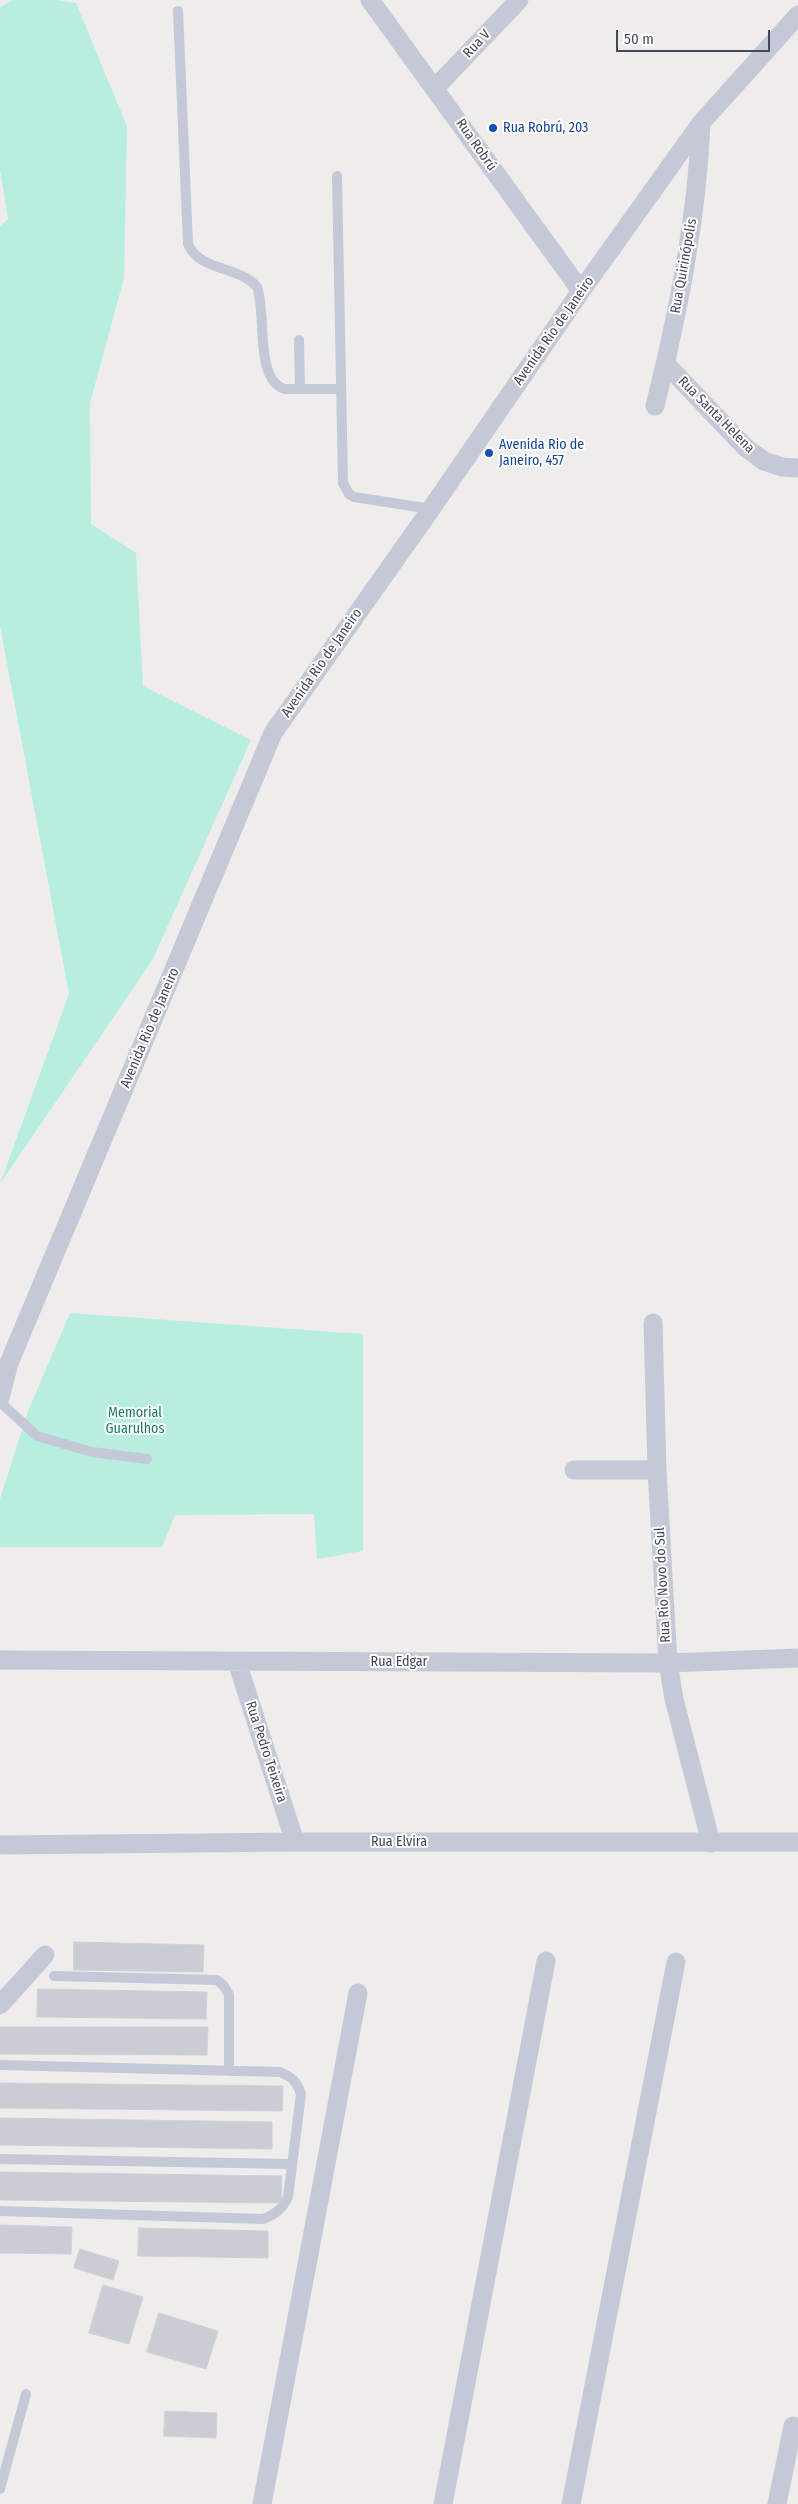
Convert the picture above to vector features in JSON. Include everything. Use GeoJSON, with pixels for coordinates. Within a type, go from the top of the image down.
{"type":"FeatureCollection","features":[{"type":"Feature","properties":{"kind":"street","name":"Rua Robrú"},"geometry":{"type":"LineString","coordinates":[[370,0],[436,87],[581,291]]}},
{"type":"Feature","properties":{"kind":"street","name":"Rua V"},"geometry":{"type":"LineString","coordinates":[[436,87],[518,0]]}},
{"type":"Feature","properties":{"kind":"street","name":"Avenida Rio de Janeiro"},"geometry":{"type":"LineString","coordinates":[[0,1400],[9,1363],[273,733],[432,509],[581,291],[701,123],[798,15]]}},
{"type":"Feature","properties":{"kind":"street","name":"Rua Quirinópolis"},"geometry":{"type":"LineString","coordinates":[[655,406],[666,364],[688,249],[699,167],[701,123]]}},
{"type":"Feature","properties":{"kind":"street","name":"Rua Santa Helena"},"geometry":{"type":"LineString","coordinates":[[666,364],[745,447],[764,461],[782,467],[798,468]]}},
{"type":"Feature","properties":{"kind":"street","name":"Rua Rio Novo do Sul"},"geometry":{"type":"LineString","coordinates":[[653,1323],[657,1470],[668,1663],[674,1699],[711,1843]]}},
{"type":"Feature","properties":{"kind":"street"},"geometry":{"type":"LineString","coordinates":[[574,1470],[657,1470]]}},
{"type":"Feature","properties":{"kind":"street","name":"Rua Edgar"},"geometry":{"type":"LineString","coordinates":[[0,1660],[668,1663],[798,1658]]}},
{"type":"Feature","properties":{"kind":"street","name":"Rua Pedro Teixeira"},"geometry":{"type":"LineString","coordinates":[[237,1662],[295,1842]]}},
{"type":"Feature","properties":{"kind":"street","name":"Rua Elvira"},"geometry":{"type":"LineString","coordinates":[[0,1845],[295,1842],[798,1842]]}},
{"type":"Feature","properties":{"kind":"street"},"geometry":{"type":"LineString","coordinates":[[0,2005],[45,1955]]}},
{"type":"Feature","properties":{"kind":"street"},"geometry":{"type":"LineString","coordinates":[[443,2504],[546,1961]]}},
{"type":"Feature","properties":{"kind":"street"},"geometry":{"type":"LineString","coordinates":[[570,2504],[676,1962]]}},
{"type":"Feature","properties":{"kind":"street"},"geometry":{"type":"LineString","coordinates":[[262,2504],[358,1993]]}},
{"type":"Feature","properties":{"kind":"street"},"geometry":{"type":"LineString","coordinates":[[777,2504],[793,2426]]}},
{"type":"Feature","properties":{"kind":"lane"},"geometry":{"type":"LineString","coordinates":[[178,11],[188,244],[198,260],[244,277],[252,281],[257,287],[267,373],[278,387],[341,389]]}},
{"type":"Feature","properties":{"kind":"lane"},"geometry":{"type":"LineString","coordinates":[[337,176],[343,484],[345,490],[354,497],[432,509]]}},
{"type":"Feature","properties":{"kind":"lane"},"geometry":{"type":"LineString","coordinates":[[299,340],[300,389]]}},
{"type":"Feature","properties":{"kind":"lane"},"geometry":{"type":"LineString","coordinates":[[0,1400],[37,1436],[92,1452],[147,1459]]}},
{"type":"Feature","properties":{"kind":"lane"},"geometry":{"type":"LineString","coordinates":[[54,1976],[216,1980],[224,1986],[229,1995],[229,2071]]}},
{"type":"Feature","properties":{"kind":"lane"},"geometry":{"type":"LineString","coordinates":[[0,2065],[280,2072],[290,2076],[297,2083],[301,2094],[288,2197],[283,2206],[274,2215],[263,2218],[0,2211]]}},
{"type":"Feature","properties":{"kind":"lane"},"geometry":{"type":"LineString","coordinates":[[0,2159],[292,2164]]}},
{"type":"Feature","properties":{"kind":"lane"},"geometry":{"type":"LineString","coordinates":[[0,2489],[26,2394]]}},
{"type":"Feature","properties":{"kind":"green space"},"geometry":{"type":"Polygon","coordinates":[[[13,0],[56,0],[76,3],[127,126],[124,278],[90,403],[91,524],[136,553],[143,686],[251,740],[153,959],[0,1184],[69,994],[0,626],[0,226],[8,219],[0,170],[0,7],[13,0]]]}},
{"type":"Feature","properties":{"kind":"green space","name":"Memorial Guarulhos"},"geometry":{"type":"Polygon","coordinates":[[[70,1313],[363,1334],[363,1551],[317,1559],[314,1514],[175,1515],[162,1547],[0,1547],[0,1499],[28,1411],[70,1313]]]}},
{"type":"Feature","properties":{"kind":"building"},"geometry":{"type":"Polygon","coordinates":[[[74,1942],[204,1945],[203,1972],[74,1970],[74,1942]]]}},
{"type":"Feature","properties":{"kind":"building"},"geometry":{"type":"Polygon","coordinates":[[[38,1989],[207,1992],[206,2019],[37,2017],[38,1989]]]}},
{"type":"Feature","properties":{"kind":"building"},"geometry":{"type":"Polygon","coordinates":[[[0,2027],[208,2027],[207,2055],[0,2054],[0,2027]]]}},
{"type":"Feature","properties":{"kind":"building"},"geometry":{"type":"Polygon","coordinates":[[[0,2083],[283,2086],[282,2111],[0,2108],[0,2083]]]}},
{"type":"Feature","properties":{"kind":"building"},"geometry":{"type":"Polygon","coordinates":[[[0,2118],[272,2122],[272,2149],[0,2145],[0,2118]]]}},
{"type":"Feature","properties":{"kind":"building"},"geometry":{"type":"Polygon","coordinates":[[[0,2172],[282,2176],[281,2203],[0,2200],[0,2172]]]}},
{"type":"Feature","properties":{"kind":"building"},"geometry":{"type":"Polygon","coordinates":[[[0,2225],[72,2227],[71,2254],[0,2253],[0,2225]]]}},
{"type":"Feature","properties":{"kind":"building"},"geometry":{"type":"Polygon","coordinates":[[[139,2228],[268,2231],[268,2258],[138,2256],[139,2228]]]}},
{"type":"Feature","properties":{"kind":"building"},"geometry":{"type":"Polygon","coordinates":[[[80,2249],[119,2261],[113,2280],[74,2268],[80,2249]]]}},
{"type":"Feature","properties":{"kind":"building"},"geometry":{"type":"Polygon","coordinates":[[[103,2285],[143,2297],[129,2344],[89,2333],[103,2285]]]}},
{"type":"Feature","properties":{"kind":"building"},"geometry":{"type":"Polygon","coordinates":[[[159,2313],[218,2331],[206,2369],[147,2352],[159,2313]]]}},
{"type":"Feature","properties":{"kind":"building"},"geometry":{"type":"Polygon","coordinates":[[[165,2411],[217,2413],[216,2438],[164,2436],[165,2411]]]}},
{"type":"Feature","properties":{"kind":"place","name":"Rua Robrú, 203"},"geometry":{"type":"Point","coordinates":[493,128]}},
{"type":"Feature","properties":{"kind":"place","name":"Avenida Rio de Janeiro, 457"},"geometry":{"type":"Point","coordinates":[489,453]}}]}
